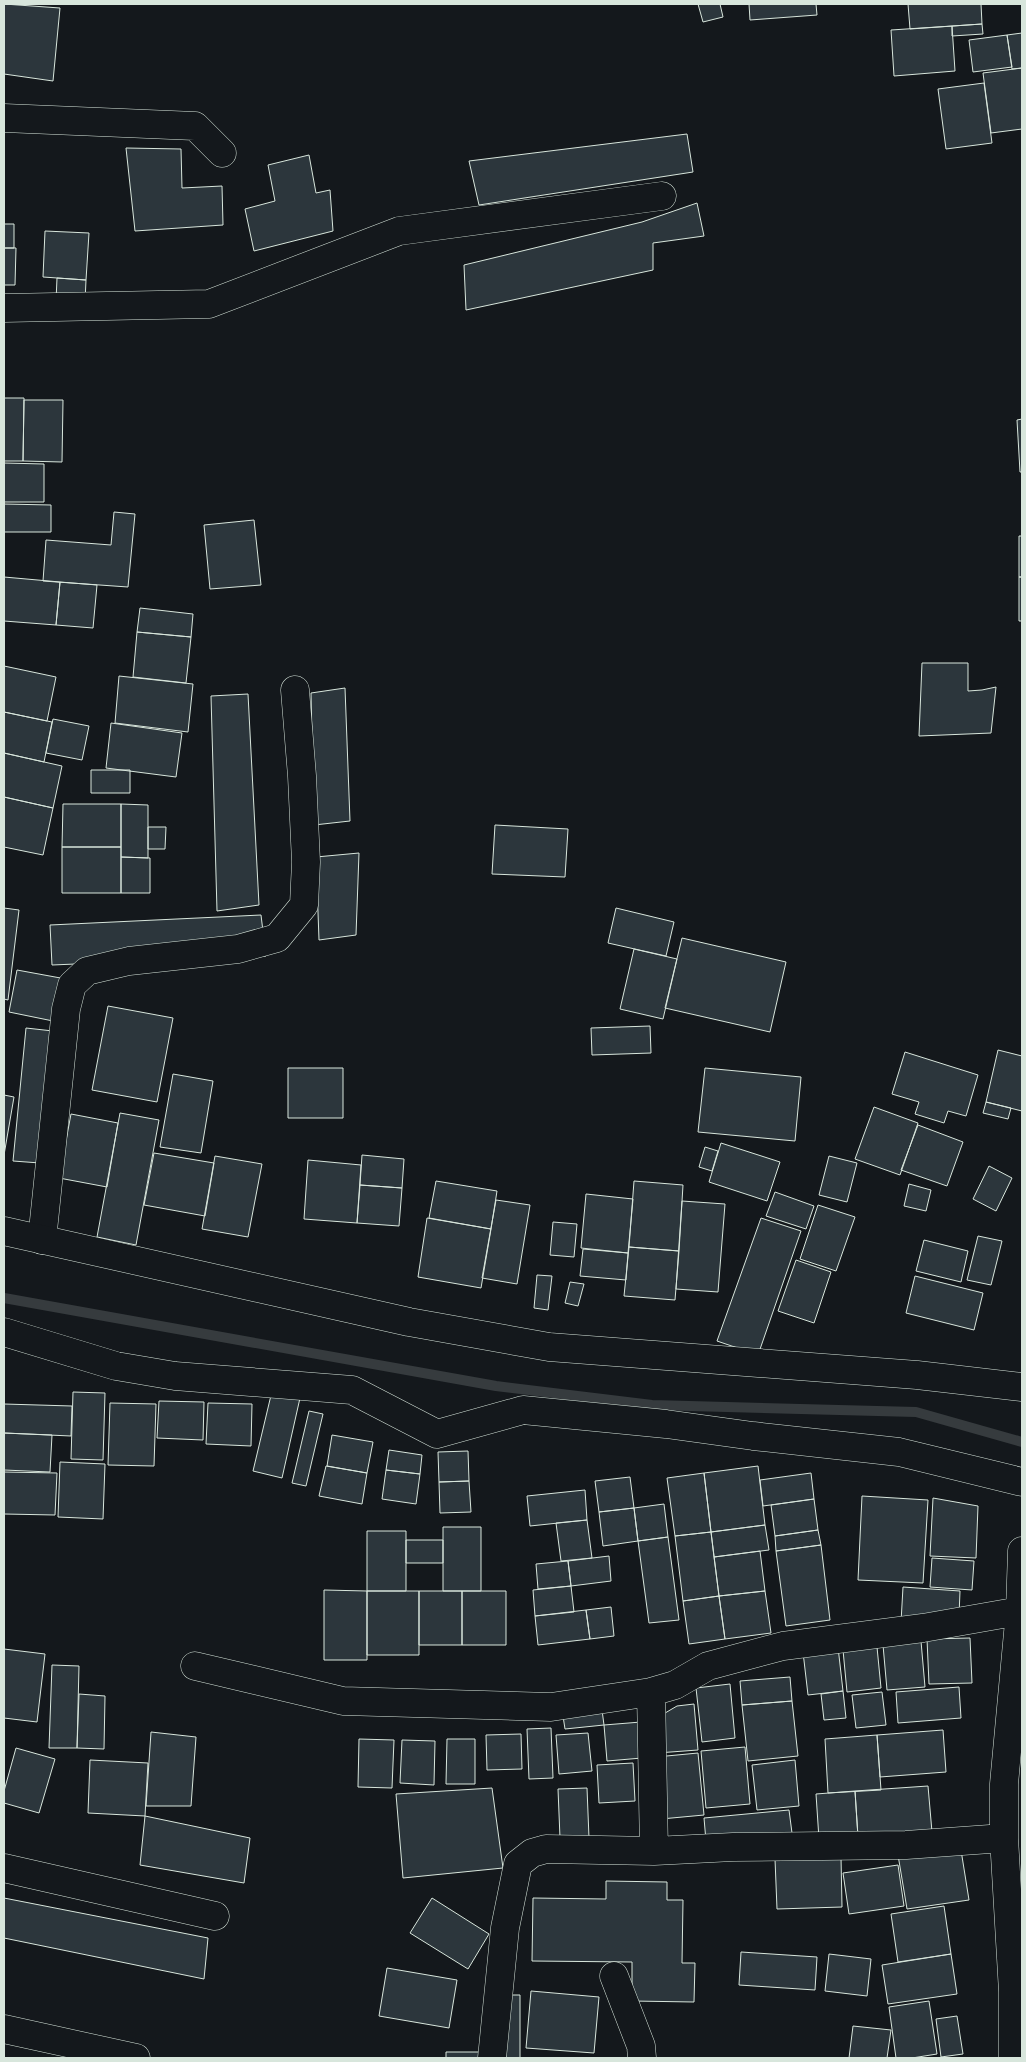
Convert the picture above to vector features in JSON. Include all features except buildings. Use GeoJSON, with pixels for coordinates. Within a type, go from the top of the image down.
{"type":"FeatureCollection","features":[{"type":"Feature","properties":{"kind":"street"},"geometry":{"type":"LineString","coordinates":[[4,118],[195,126],[222,153]]}},
{"type":"Feature","properties":{"kind":"street"},"geometry":{"type":"LineString","coordinates":[[4,308],[209,304],[399,231],[662,196]]}},
{"type":"Feature","properties":{"kind":"street"},"geometry":{"type":"LineString","coordinates":[[42,1240],[66,1010],[72,985],[88,971],[129,961],[238,949],[277,938],[304,904],[306,862],[295,690]]}},
{"type":"Feature","properties":{"kind":"street"},"geometry":{"type":"LineString","coordinates":[[4,1231],[409,1322],[549,1347],[917,1375],[1022,1387]]}},
{"type":"Feature","properties":{"kind":"street"},"geometry":{"type":"LineString","coordinates":[[4,1332],[116,1366],[175,1376],[352,1390],[438,1434],[523,1410],[666,1424],[753,1436],[899,1452],[1022,1482]]}},
{"type":"Feature","properties":{"kind":"street"},"geometry":{"type":"LineString","coordinates":[[1013,2058],[1013,1992],[1004,1838],[1013,1785],[1022,1551]]}},
{"type":"Feature","properties":{"kind":"street"},"geometry":{"type":"LineString","coordinates":[[195,1666],[343,1701],[551,1707],[651,1692],[675,1685],[708,1666],[783,1646],[923,1628],[1020,1611]]}},
{"type":"Feature","properties":{"kind":"street"},"geometry":{"type":"LineString","coordinates":[[651,1692],[654,1851]]}},
{"type":"Feature","properties":{"kind":"street"},"geometry":{"type":"LineString","coordinates":[[492,2058],[505,1928],[518,1864],[532,1852],[546,1849],[654,1851],[733,1847],[906,1845],[1004,1838]]}},
{"type":"Feature","properties":{"kind":"street"},"geometry":{"type":"LineString","coordinates":[[4,1868],[215,1916]]}},
{"type":"Feature","properties":{"kind":"street"},"geometry":{"type":"LineString","coordinates":[[614,1976],[638,2038],[642,2058]]}},
{"type":"Feature","properties":{"kind":"street"},"geometry":{"type":"LineString","coordinates":[[4,2029],[136,2058]]}},
{"type":"Feature","properties":{"kind":"waterway"},"geometry":{"type":"LineString","coordinates":[[4,1298],[496,1386],[652,1405],[916,1412],[1022,1442]]}}]}
